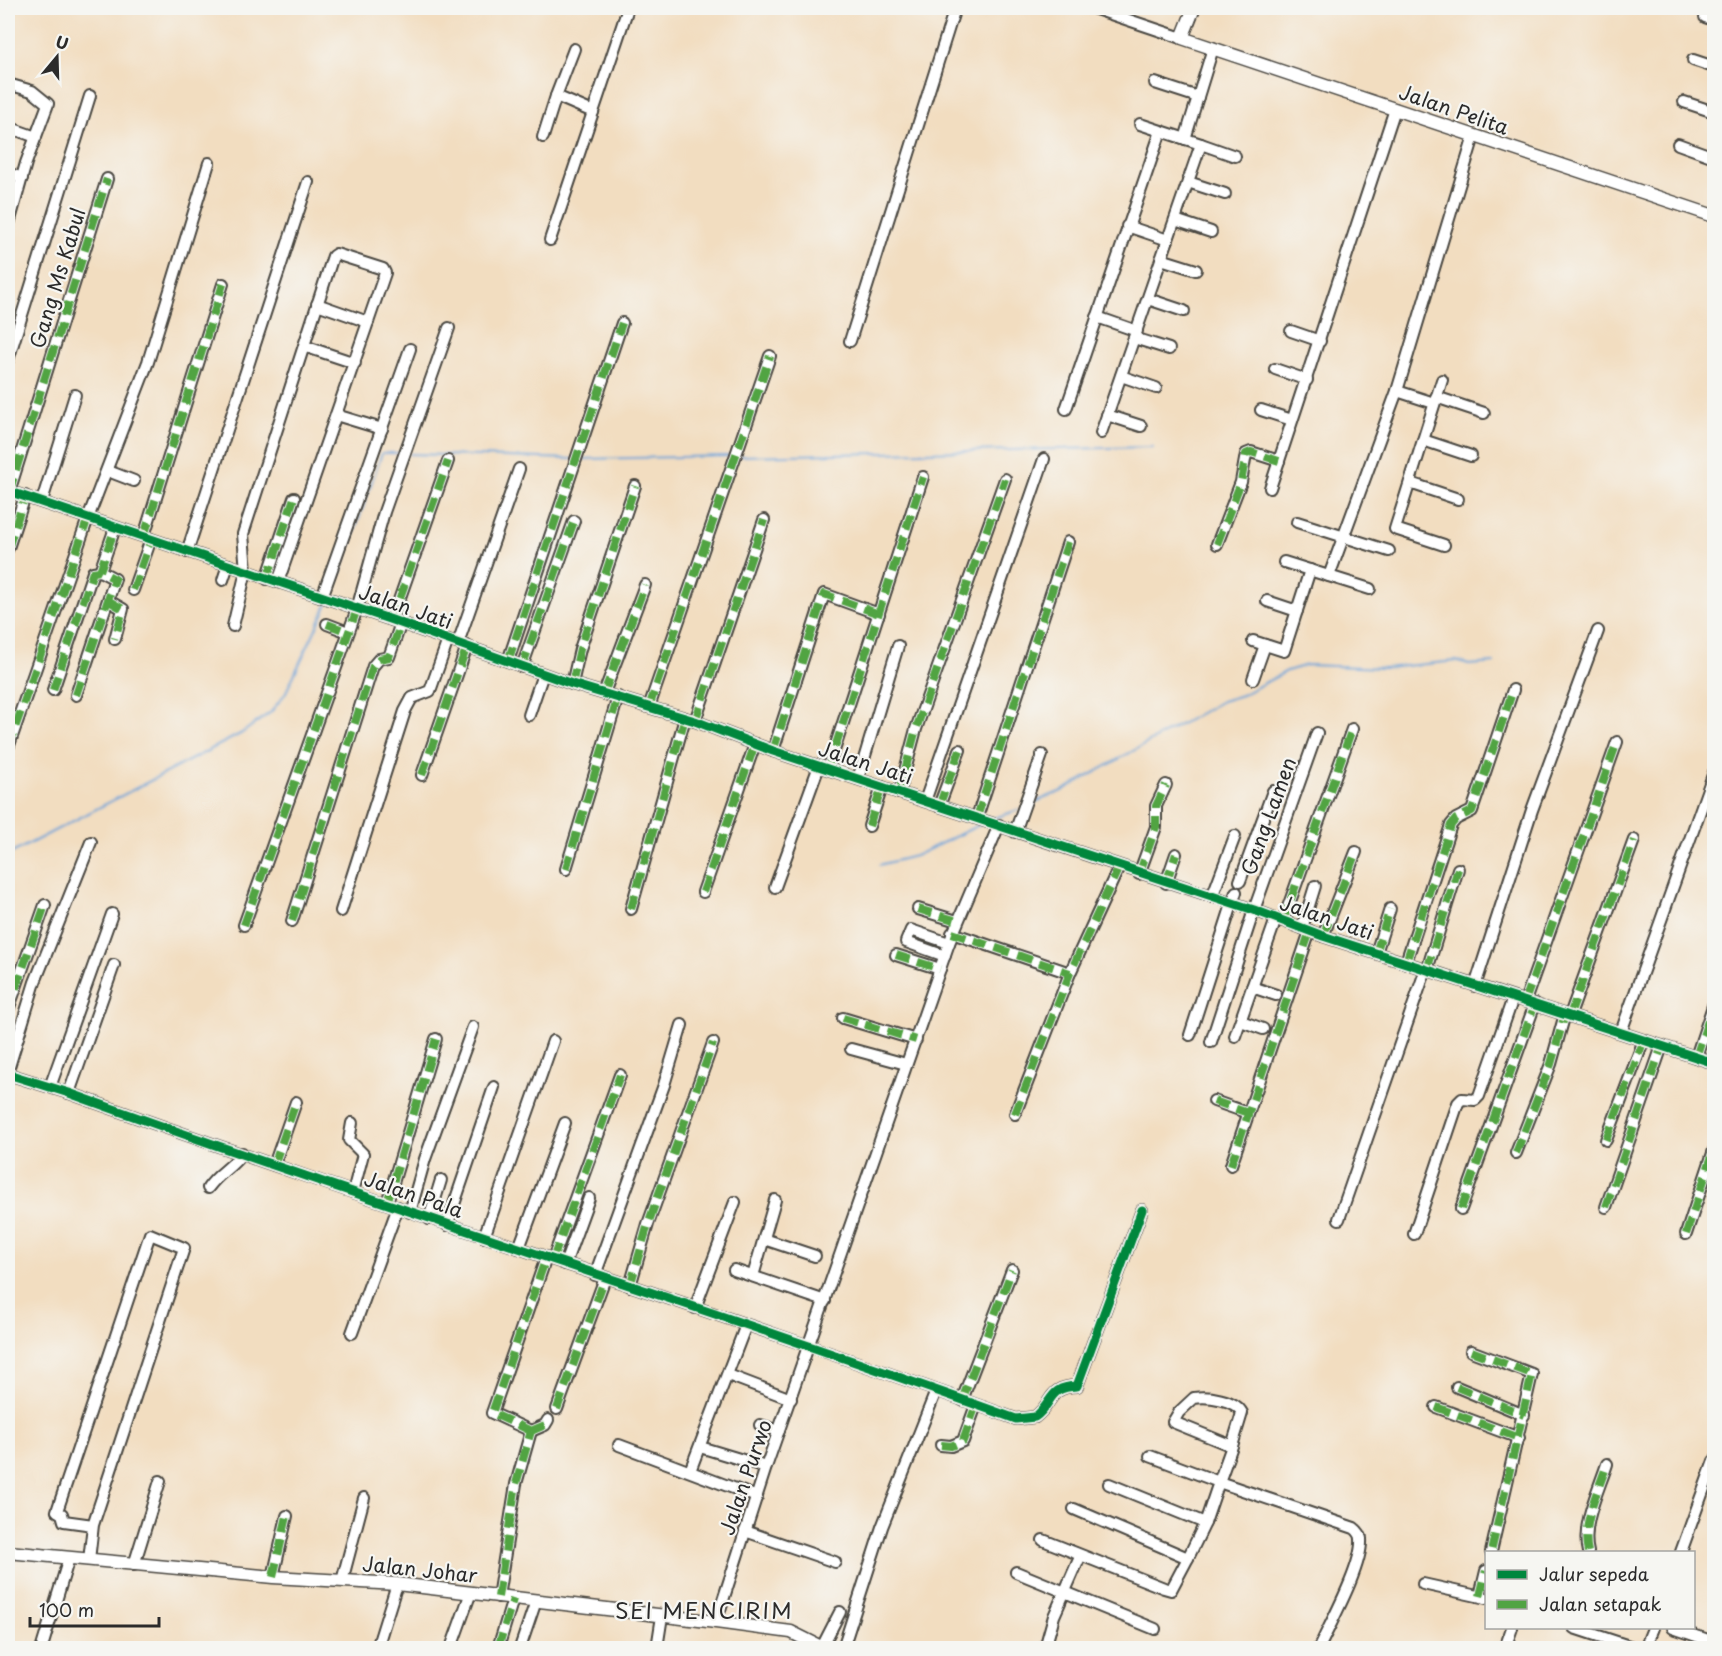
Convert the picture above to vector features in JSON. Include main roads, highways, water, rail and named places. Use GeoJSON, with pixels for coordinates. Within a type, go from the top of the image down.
{"type":"FeatureCollection","features":[{"type":"Feature","properties":{"kind":"waterway"},"geometry":{"type":"LineString","coordinates":[[740,456],[1152,447]]}},
{"type":"Feature","properties":{"kind":"waterway"},"geometry":{"type":"LineString","coordinates":[[332,596],[382,453],[401,453]]}},
{"type":"Feature","properties":{"kind":"waterway"},"geometry":{"type":"LineString","coordinates":[[410,454],[572,459]]}},
{"type":"Feature","properties":{"kind":"waterway"},"geometry":{"type":"LineString","coordinates":[[581,459],[731,456]]}},
{"type":"Feature","properties":{"kind":"waterway"},"geometry":{"type":"LineString","coordinates":[[8,855],[242,733],[271,712],[285,694],[329,601]]}},
{"type":"Feature","properties":{"kind":"waterway"},"geometry":{"type":"LineString","coordinates":[[1028,805],[1062,791],[1222,701],[1242,695],[1287,671],[1307,665],[1385,668],[1456,661],[1469,665],[1494,663]]}},
{"type":"Feature","properties":{"kind":"waterway"},"geometry":{"type":"LineString","coordinates":[[992,819],[1018,810]]}},
{"type":"Feature","properties":{"kind":"waterway"},"geometry":{"type":"LineString","coordinates":[[879,865],[915,856],[981,824]]}},
{"type":"Feature","properties":{"kind":"district","name":"SEI MENCIRIM"},"geometry":{"type":"Point","coordinates":[704,1609]}}]}
